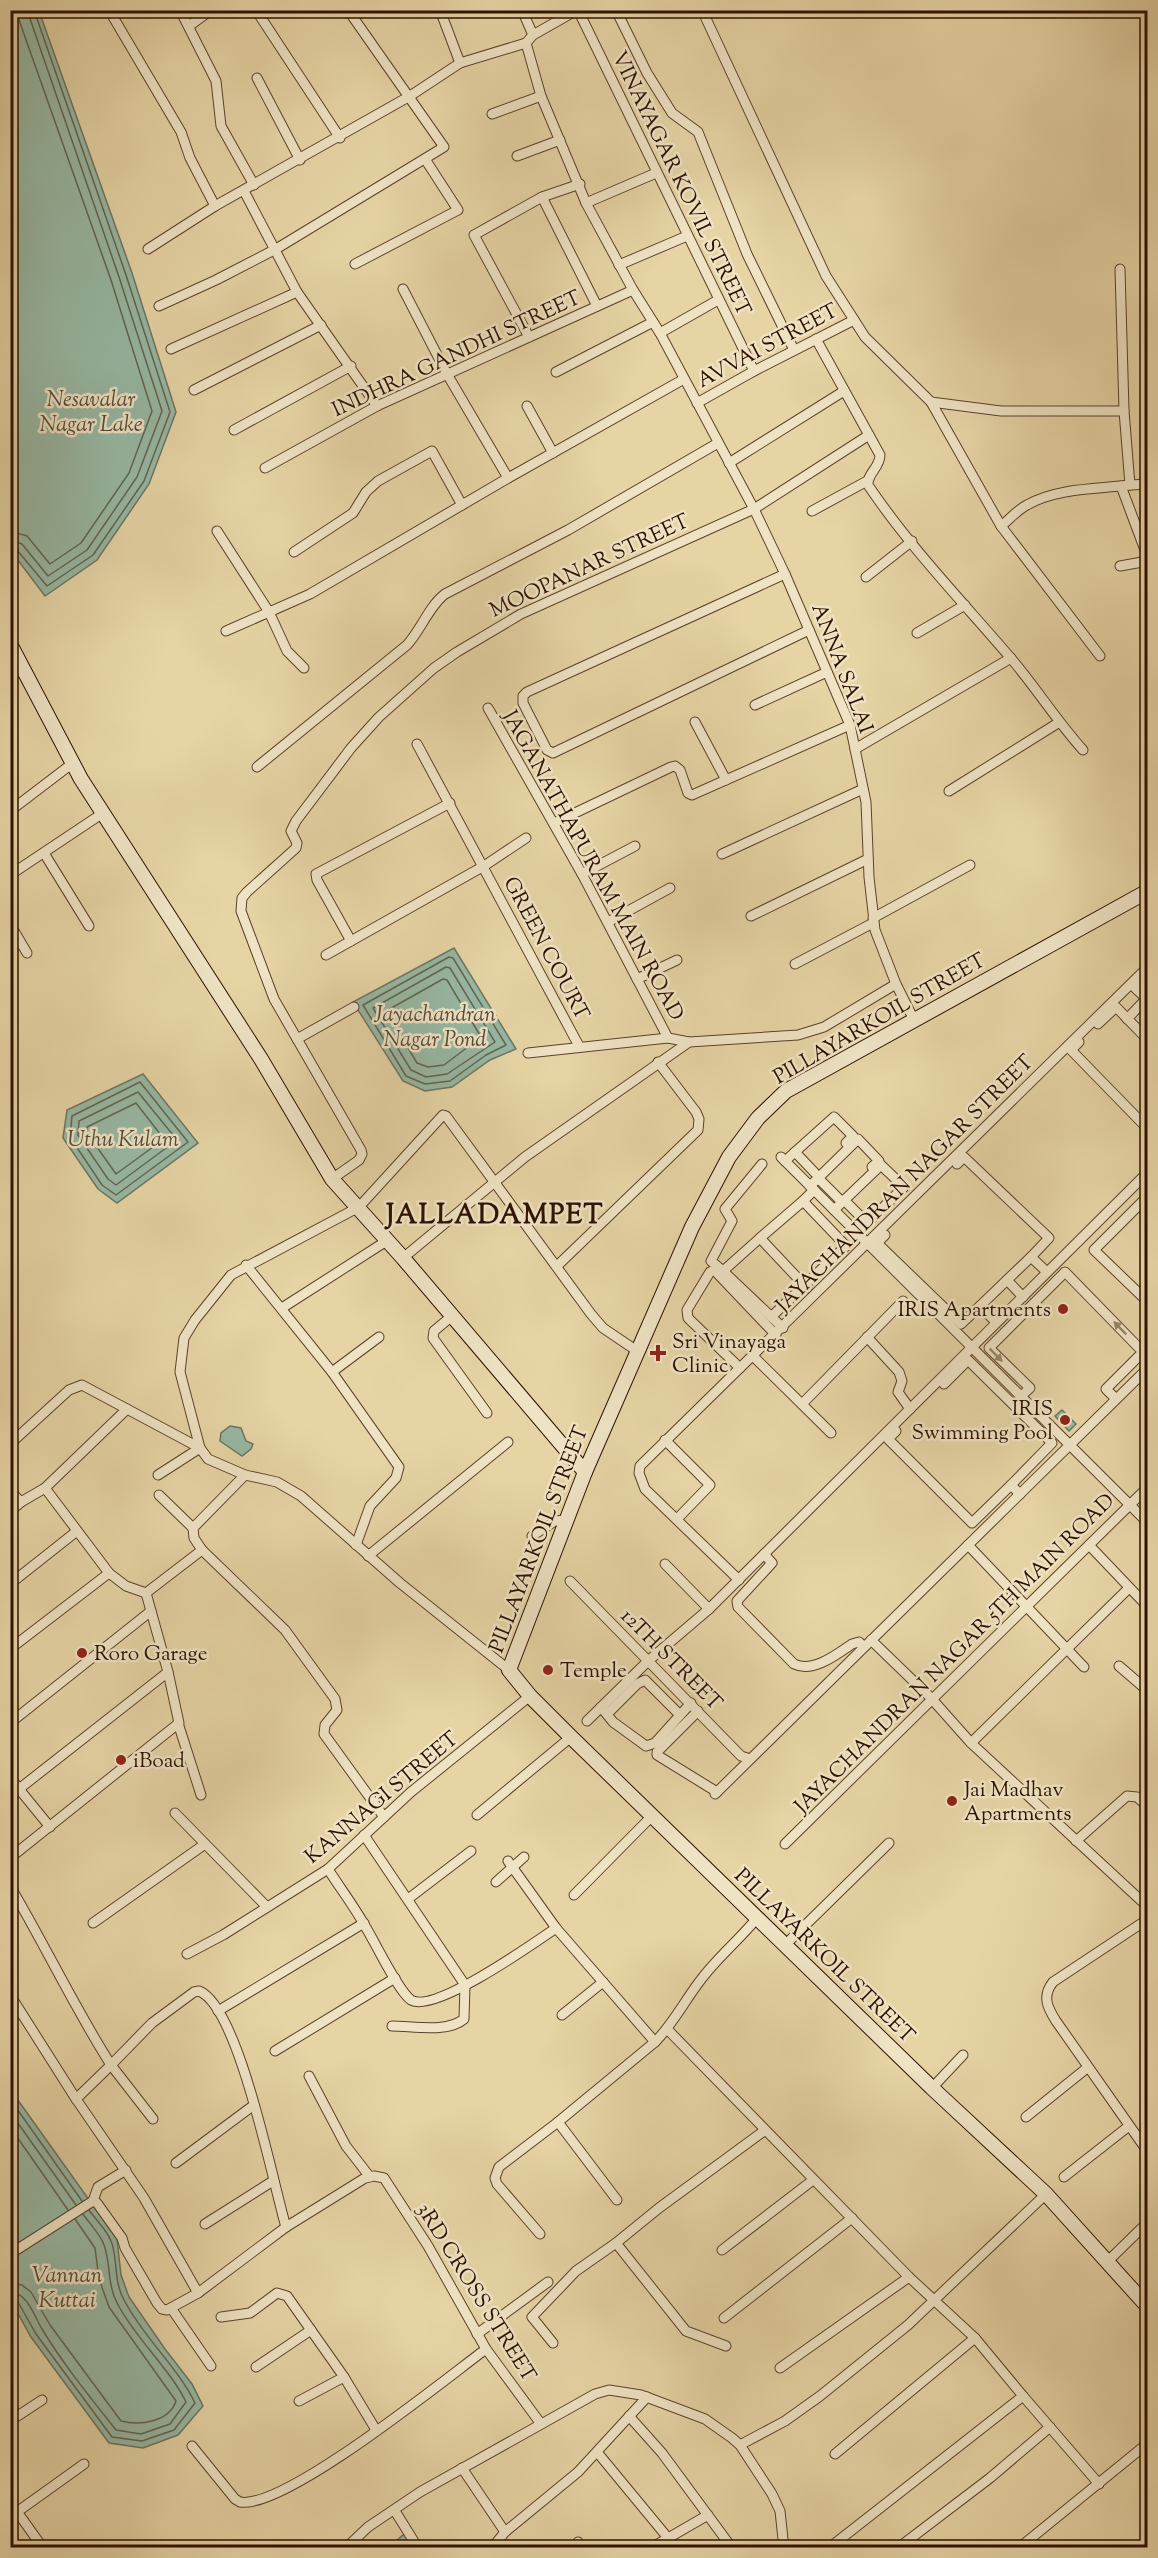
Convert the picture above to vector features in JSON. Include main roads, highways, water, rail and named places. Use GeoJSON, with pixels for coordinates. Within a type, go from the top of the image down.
{"type":"FeatureCollection","features":[{"type":"Feature","properties":{"kind":"water","name":"Nesavalar Nagar Lake"},"geometry":{"type":"Polygon","coordinates":[[[11,10],[39,11],[132,273],[176,412],[149,484],[97,560],[45,596],[11,551],[11,10]]]}},
{"type":"Feature","properties":{"kind":"water","name":"Jayachandran Nagar Pond"},"geometry":{"type":"Polygon","coordinates":[[[454,948],[516,1049],[490,1060],[452,1087],[425,1091],[403,1081],[353,1002],[454,948]]]}},
{"type":"Feature","properties":{"kind":"water","name":"Uthu Kulam"},"geometry":{"type":"Polygon","coordinates":[[[143,1074],[198,1143],[117,1203],[98,1189],[63,1138],[67,1110],[143,1074]]]}},
{"type":"Feature","properties":{"kind":"water","name":"IRIS Swimming Pool"},"geometry":{"type":"Polygon","coordinates":[[[1062,1410],[1076,1424],[1069,1431],[1055,1416],[1062,1410]]]}},
{"type":"Feature","properties":{"kind":"water"},"geometry":{"type":"Polygon","coordinates":[[[230,1426],[241,1428],[246,1441],[253,1444],[251,1449],[242,1456],[220,1441],[221,1433],[230,1426]]]}},
{"type":"Feature","properties":{"kind":"water","name":"Vannan Kuttai"},"geometry":{"type":"Polygon","coordinates":[[[10,2089],[117,2239],[121,2275],[129,2297],[192,2384],[203,2406],[178,2435],[143,2448],[109,2443],[31,2337],[11,2301],[10,2089]]]}},
{"type":"Feature","properties":{"kind":"water"},"geometry":{"type":"Polygon","coordinates":[[[404,2534],[419,2548],[388,2548],[404,2534]]]}},
{"type":"Feature","properties":{"kind":"place","name":"IRIS Apartments"},"geometry":{"type":"Point","coordinates":[1063,1309]}},
{"type":"Feature","properties":{"kind":"place","name":"Sri Vinayaga Clinic"},"geometry":{"type":"Point","coordinates":[658,1353]}},
{"type":"Feature","properties":{"kind":"place","name":"IRIS Swimming Pool"},"geometry":{"type":"Point","coordinates":[1065,1420]}},
{"type":"Feature","properties":{"kind":"place","name":"Roro Garage"},"geometry":{"type":"Point","coordinates":[82,1653]}},
{"type":"Feature","properties":{"kind":"place","name":"Temple"},"geometry":{"type":"Point","coordinates":[548,1670]}},
{"type":"Feature","properties":{"kind":"place","name":"iBoad"},"geometry":{"type":"Point","coordinates":[121,1760]}},
{"type":"Feature","properties":{"kind":"place","name":"Jai Madhav Apartments"},"geometry":{"type":"Point","coordinates":[952,1801]}},
{"type":"Feature","properties":{"kind":"district","name":"JALLADAMPET"},"geometry":{"type":"Point","coordinates":[495,1214]}}]}
